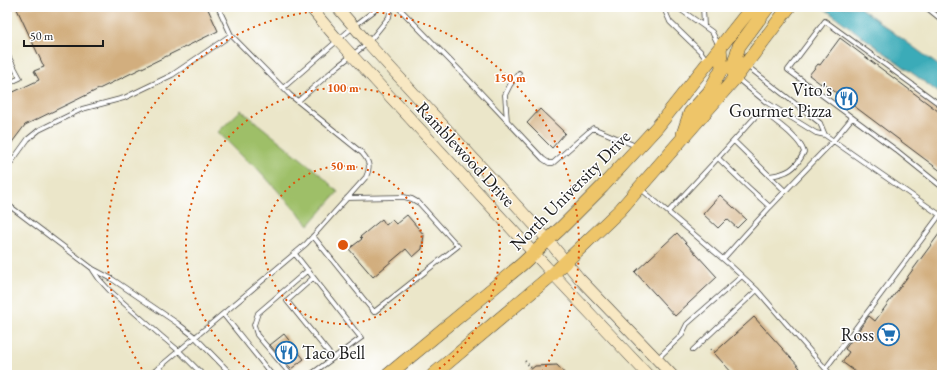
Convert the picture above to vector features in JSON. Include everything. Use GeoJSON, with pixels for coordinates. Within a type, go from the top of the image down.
{"type":"FeatureCollection","features":[{"type":"Feature","properties":{"kind":"main road","name":"North University Drive"},"geometry":{"type":"LineString","coordinates":[[388,375],[534,253],[602,186],[658,126],[752,7]]}},
{"type":"Feature","properties":{"kind":"main road"},"geometry":{"type":"LineString","coordinates":[[736,77],[732,70],[739,46],[768,7]]}},
{"type":"Feature","properties":{"kind":"main road"},"geometry":{"type":"LineString","coordinates":[[433,375],[553,274],[620,210],[736,77],[789,7]]}},
{"type":"Feature","properties":{"kind":"main road"},"geometry":{"type":"LineString","coordinates":[[680,142],[690,113],[708,92],[722,68],[720,48]]}},
{"type":"Feature","properties":{"kind":"street","name":"Ramblewood Drive"},"geometry":{"type":"LineString","coordinates":[[310,7],[338,40],[648,375]]}},
{"type":"Feature","properties":{"kind":"street","name":"Ramblewood Drive"},"geometry":{"type":"LineString","coordinates":[[337,7],[353,27],[548,240],[566,262],[672,375]]}},
{"type":"Feature","properties":{"kind":"lane"},"geometry":{"type":"LineString","coordinates":[[150,375],[306,244],[366,177],[370,169],[368,160],[362,153],[298,102],[231,35],[218,7]]}},
{"type":"Feature","properties":{"kind":"lane"},"geometry":{"type":"LineString","coordinates":[[283,88],[353,27],[379,7]]}},
{"type":"Feature","properties":{"kind":"lane"},"geometry":{"type":"LineString","coordinates":[[298,102],[338,66],[368,43],[389,17],[391,7]]}},
{"type":"Feature","properties":{"kind":"lane"},"geometry":{"type":"LineString","coordinates":[[398,7],[548,163],[553,163],[594,128],[639,147]]}},
{"type":"Feature","properties":{"kind":"lane"},"geometry":{"type":"LineString","coordinates":[[668,7],[666,12],[670,22],[700,51],[709,63]]}},
{"type":"Feature","properties":{"kind":"lane"},"geometry":{"type":"LineString","coordinates":[[677,7],[712,32],[720,48]]}},
{"type":"Feature","properties":{"kind":"lane"},"geometry":{"type":"LineString","coordinates":[[703,7],[704,26]]}},
{"type":"Feature","properties":{"kind":"lane"},"geometry":{"type":"LineString","coordinates":[[926,7],[942,20]]}},
{"type":"Feature","properties":{"kind":"lane"},"geometry":{"type":"LineString","coordinates":[[942,106],[826,21],[788,70],[942,187]]}},
{"type":"Feature","properties":{"kind":"lane"},"geometry":{"type":"LineString","coordinates":[[7,168],[28,140],[39,130],[82,108],[124,98],[172,75],[231,35]]}},
{"type":"Feature","properties":{"kind":"lane"},"geometry":{"type":"LineString","coordinates":[[7,54],[20,78],[7,84]]}},
{"type":"Feature","properties":{"kind":"lane"},"geometry":{"type":"LineString","coordinates":[[746,64],[820,123],[825,135]]}},
{"type":"Feature","properties":{"kind":"lane"},"geometry":{"type":"LineString","coordinates":[[507,121],[505,95],[519,73]]}},
{"type":"Feature","properties":{"kind":"lane"},"geometry":{"type":"LineString","coordinates":[[736,77],[766,102],[816,133],[825,135],[941,214],[826,368]]}},
{"type":"Feature","properties":{"kind":"lane"},"geometry":{"type":"LineString","coordinates":[[668,212],[756,116],[765,113],[798,141],[803,147],[804,152],[801,160],[789,172],[769,176]]}},
{"type":"Feature","properties":{"kind":"lane"},"geometry":{"type":"LineString","coordinates":[[723,259],[833,141],[852,118]]}},
{"type":"Feature","properties":{"kind":"lane"},"geometry":{"type":"LineString","coordinates":[[734,141],[785,191]]}},
{"type":"Feature","properties":{"kind":"lane"},"geometry":{"type":"LineString","coordinates":[[718,158],[770,207]]}},
{"type":"Feature","properties":{"kind":"lane"},"geometry":{"type":"LineString","coordinates":[[640,188],[757,290],[831,375]]}},
{"type":"Feature","properties":{"kind":"lane"},"geometry":{"type":"LineString","coordinates":[[313,236],[374,312],[458,246],[419,203],[412,199],[404,197],[347,198]]}},
{"type":"Feature","properties":{"kind":"lane"},"geometry":{"type":"LineString","coordinates":[[7,204],[93,269],[112,279],[177,323],[195,338],[232,375]]}},
{"type":"Feature","properties":{"kind":"lane"},"geometry":{"type":"LineString","coordinates":[[294,254],[361,338],[310,375]]}},
{"type":"Feature","properties":{"kind":"lane"},"geometry":{"type":"LineString","coordinates":[[93,269],[99,279],[110,290],[160,336],[179,351],[203,375]]}},
{"type":"Feature","properties":{"kind":"lane"},"geometry":{"type":"LineString","coordinates":[[291,375],[257,335],[254,325],[258,313],[308,270]]}},
{"type":"Feature","properties":{"kind":"lane"},"geometry":{"type":"LineString","coordinates":[[657,359],[681,336],[688,324],[742,276]]}},
{"type":"Feature","properties":{"kind":"lane"},"geometry":{"type":"LineString","coordinates":[[314,278],[287,301],[333,358]]}},
{"type":"Feature","properties":{"kind":"lane"},"geometry":{"type":"LineString","coordinates":[[693,350],[757,290]]}},
{"type":"Feature","properties":{"kind":"lane"},"geometry":{"type":"LineString","coordinates":[[223,314],[272,375]]}},
{"type":"Feature","properties":{"kind":"lane"},"geometry":{"type":"LineString","coordinates":[[159,367],[164,375]]}},
{"type":"Feature","properties":{"kind":"path"},"geometry":{"type":"LineString","coordinates":[[710,350],[715,352]]}},
{"type":"Feature","properties":{"kind":"path"},"geometry":{"type":"LineString","coordinates":[[525,361],[532,369]]}},
{"type":"Feature","properties":{"kind":"green space"},"geometry":{"type":"Polygon","coordinates":[[[241,110],[321,175],[338,192],[309,225],[255,166],[247,161],[218,132],[241,110]]]}},
{"type":"Feature","properties":{"kind":"water"},"geometry":{"type":"Polygon","coordinates":[[[822,7],[859,7],[942,68],[942,95],[822,7]]]}},
{"type":"Feature","properties":{"kind":"building"},"geometry":{"type":"Polygon","coordinates":[[[16,7],[207,7],[218,31],[25,125],[7,149],[7,95],[39,80],[34,71],[44,67],[16,7]]]}},
{"type":"Feature","properties":{"kind":"building"},"geometry":{"type":"Polygon","coordinates":[[[840,38],[942,114],[942,172],[822,82],[821,84],[809,75],[818,64],[820,65],[840,38]]]}},
{"type":"Feature","properties":{"kind":"building"},"geometry":{"type":"Polygon","coordinates":[[[540,109],[565,133],[552,148],[527,123],[540,109]]]}},
{"type":"Feature","properties":{"kind":"building"},"geometry":{"type":"Polygon","coordinates":[[[720,195],[746,219],[737,228],[727,219],[718,228],[703,214],[720,195]]]}},
{"type":"Feature","properties":{"kind":"building"},"geometry":{"type":"Polygon","coordinates":[[[407,215],[424,235],[422,249],[413,257],[406,249],[373,277],[349,249],[362,239],[360,237],[382,219],[386,225],[392,220],[396,224],[407,215]]]}},
{"type":"Feature","properties":{"kind":"building"},"geometry":{"type":"Polygon","coordinates":[[[942,230],[942,375],[860,375],[842,362],[849,352],[845,349],[869,316],[875,321],[942,230]]]}},
{"type":"Feature","properties":{"kind":"building"},"geometry":{"type":"Polygon","coordinates":[[[677,233],[717,277],[675,316],[635,272],[677,233]]]}},
{"type":"Feature","properties":{"kind":"building"},"geometry":{"type":"Polygon","coordinates":[[[754,317],[800,368],[798,369],[803,375],[734,375],[714,353],[754,317]]]}},
{"type":"Feature","properties":{"kind":"building","name":"Taco Bell"},"geometry":{"type":"Polygon","coordinates":[[[284,334],[304,359],[291,369],[270,345],[284,334]]]}},
{"type":"Feature","properties":{"kind":"building"},"geometry":{"type":"Polygon","coordinates":[[[557,365],[566,375],[524,375],[535,366],[557,365]]]}},
{"type":"Feature","properties":{"kind":"place","name":"Vito's Gourmet Pizza"},"geometry":{"type":"Point","coordinates":[847,99]}},
{"type":"Feature","properties":{"kind":"place","name":"Ross"},"geometry":{"type":"Point","coordinates":[889,334]}},
{"type":"Feature","properties":{"kind":"place","name":"Taco Bell"},"geometry":{"type":"Point","coordinates":[287,352]}}]}
